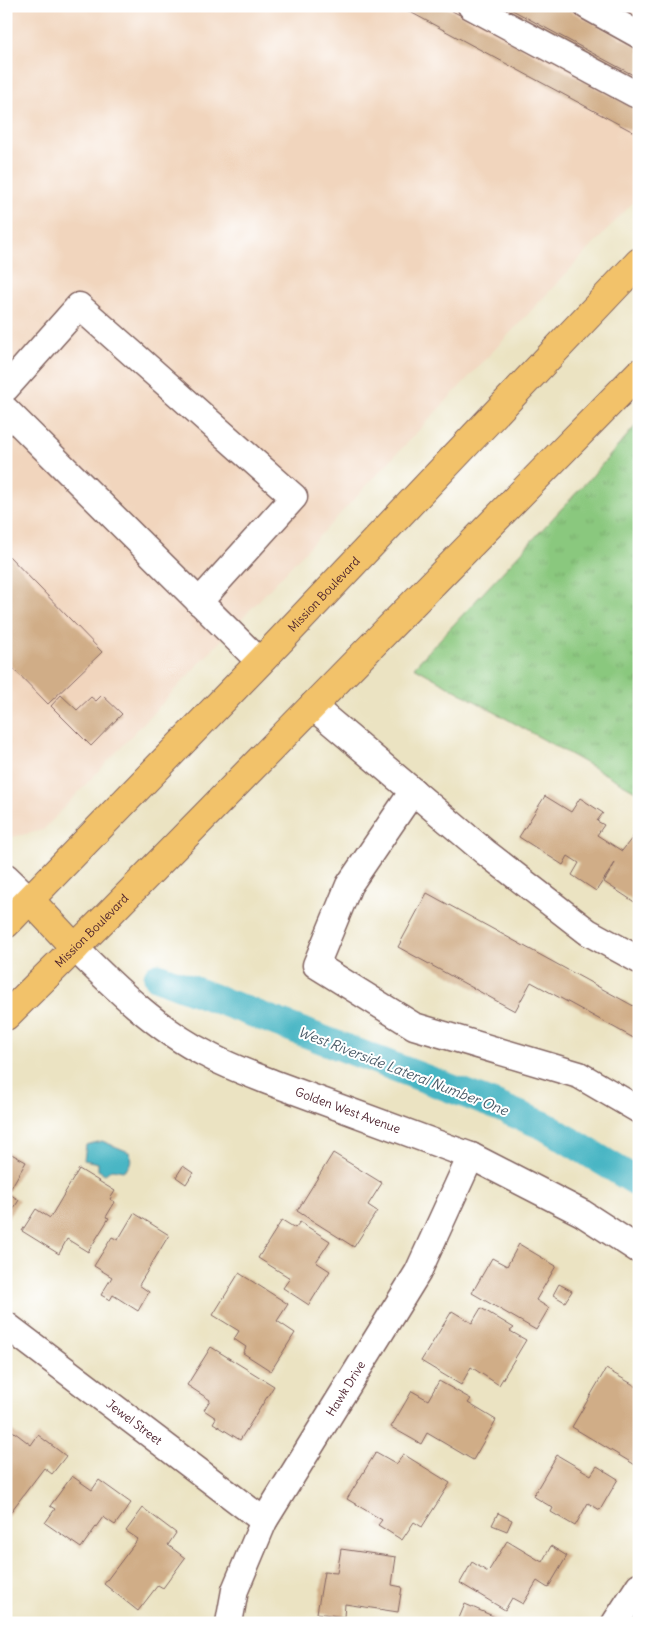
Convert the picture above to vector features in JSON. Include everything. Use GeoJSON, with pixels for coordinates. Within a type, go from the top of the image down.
{"type":"FeatureCollection","features":[{"type":"Feature","properties":{"kind":"main road","name":"Mission Boulevard"},"geometry":{"type":"LineString","coordinates":[[6,924],[260,662],[639,262]]}},
{"type":"Feature","properties":{"kind":"main road","name":"Mission Boulevard"},"geometry":{"type":"LineString","coordinates":[[6,1016],[639,373]]}},
{"type":"Feature","properties":{"kind":"main road"},"geometry":{"type":"LineString","coordinates":[[30,900],[75,948]]}},
{"type":"Feature","properties":{"kind":"street"},"geometry":{"type":"LineString","coordinates":[[471,6],[635,94],[639,89]]}},
{"type":"Feature","properties":{"kind":"street"},"geometry":{"type":"LineString","coordinates":[[587,6],[639,35]]}},
{"type":"Feature","properties":{"kind":"street"},"geometry":{"type":"LineString","coordinates":[[6,388],[79,306],[294,497],[199,602]]}},
{"type":"Feature","properties":{"kind":"street"},"geometry":{"type":"LineString","coordinates":[[6,410],[260,662]]}},
{"type":"Feature","properties":{"kind":"street"},"geometry":{"type":"LineString","coordinates":[[312,706],[485,852],[588,932],[639,960]]}},
{"type":"Feature","properties":{"kind":"street"},"geometry":{"type":"LineString","coordinates":[[413,791],[349,885],[316,965],[414,1026],[579,1075],[639,1110]]}},
{"type":"Feature","properties":{"kind":"street"},"geometry":{"type":"LineString","coordinates":[[6,877],[30,900]]}},
{"type":"Feature","properties":{"kind":"street","name":"Golden West Avenue"},"geometry":{"type":"LineString","coordinates":[[75,948],[108,981],[153,1018],[177,1037],[204,1054],[265,1080],[471,1156],[582,1213],[639,1250]]}},
{"type":"Feature","properties":{"kind":"street","name":"Hawk Drive"},"geometry":{"type":"LineString","coordinates":[[229,1623],[235,1590],[264,1521],[418,1272],[471,1156]]}},
{"type":"Feature","properties":{"kind":"street","name":"Jewel Street"},"geometry":{"type":"LineString","coordinates":[[6,1324],[264,1521]]}},
{"type":"Feature","properties":{"kind":"street"},"geometry":{"type":"LineString","coordinates":[[615,1623],[639,1586]]}},
{"type":"Feature","properties":{"kind":"shaded area"},"geometry":{"type":"Polygon","coordinates":[[[6,6],[639,6],[639,196],[43,830],[8,838],[6,836],[6,6]]]}},
{"type":"Feature","properties":{"kind":"green space"},"geometry":{"type":"Polygon","coordinates":[[[639,422],[639,793],[414,667],[593,475],[639,422]]]}},
{"type":"Feature","properties":{"kind":"water"},"geometry":{"type":"Polygon","coordinates":[[[102,1141],[129,1152],[132,1160],[128,1167],[123,1171],[112,1169],[105,1174],[98,1170],[98,1163],[84,1160],[86,1145],[102,1141]]]}},
{"type":"Feature","properties":{"kind":"building"},"geometry":{"type":"Polygon","coordinates":[[[399,6],[443,6],[639,111],[639,135],[399,6]]]}},
{"type":"Feature","properties":{"kind":"building"},"geometry":{"type":"Polygon","coordinates":[[[505,6],[561,6],[639,48],[639,69],[635,76],[505,6]]]}},
{"type":"Feature","properties":{"kind":"building"},"geometry":{"type":"Polygon","coordinates":[[[624,6],[639,6],[639,14],[624,6]]]}},
{"type":"Feature","properties":{"kind":"building"},"geometry":{"type":"Polygon","coordinates":[[[6,553],[102,652],[48,704],[6,661],[6,553]]]}},
{"type":"Feature","properties":{"kind":"building"},"geometry":{"type":"Polygon","coordinates":[[[61,695],[77,710],[91,697],[96,701],[102,695],[122,714],[91,746],[51,706],[61,695]]]}},
{"type":"Feature","properties":{"kind":"building"},"geometry":{"type":"Polygon","coordinates":[[[545,796],[571,812],[580,798],[603,813],[597,821],[604,825],[597,835],[622,851],[639,829],[639,905],[604,882],[615,863],[596,891],[572,875],[579,863],[568,856],[563,865],[519,837],[545,796]]]}},
{"type":"Feature","properties":{"kind":"building"},"geometry":{"type":"Polygon","coordinates":[[[427,893],[639,1009],[639,1041],[531,982],[515,1011],[398,947],[427,893]]]}},
{"type":"Feature","properties":{"kind":"building"},"geometry":{"type":"Polygon","coordinates":[[[6,1151],[26,1162],[8,1193],[19,1200],[6,1221],[6,1151]]]}},
{"type":"Feature","properties":{"kind":"building"},"geometry":{"type":"Polygon","coordinates":[[[333,1153],[382,1183],[368,1205],[377,1211],[354,1247],[297,1211],[333,1153]]]}},
{"type":"Feature","properties":{"kind":"building"},"geometry":{"type":"Polygon","coordinates":[[[183,1166],[193,1173],[186,1184],[176,1177],[183,1166]]]}},
{"type":"Feature","properties":{"kind":"building"},"geometry":{"type":"Polygon","coordinates":[[[79,1169],[115,1191],[110,1199],[115,1202],[106,1217],[109,1218],[88,1252],[67,1239],[59,1254],[22,1231],[36,1209],[50,1218],[79,1169]]]}},
{"type":"Feature","properties":{"kind":"building"},"geometry":{"type":"Polygon","coordinates":[[[134,1213],[169,1235],[139,1285],[149,1292],[138,1311],[113,1295],[110,1300],[101,1295],[112,1277],[94,1266],[112,1237],[118,1240],[134,1213]]]}},
{"type":"Feature","properties":{"kind":"building"},"geometry":{"type":"Polygon","coordinates":[[[282,1220],[295,1228],[300,1222],[330,1241],[316,1262],[330,1271],[309,1305],[283,1288],[290,1278],[258,1258],[282,1220]]]}},
{"type":"Feature","properties":{"kind":"building"},"geometry":{"type":"Polygon","coordinates":[[[519,1244],[556,1266],[536,1300],[549,1308],[536,1330],[472,1293],[492,1258],[507,1266],[519,1244]]]}},
{"type":"Feature","properties":{"kind":"building"},"geometry":{"type":"Polygon","coordinates":[[[239,1273],[288,1304],[277,1321],[295,1333],[271,1371],[243,1353],[246,1347],[234,1339],[239,1331],[213,1315],[239,1273]]]}},
{"type":"Feature","properties":{"kind":"building"},"geometry":{"type":"Polygon","coordinates":[[[559,1284],[572,1291],[565,1302],[553,1295],[559,1284]]]}},
{"type":"Feature","properties":{"kind":"building"},"geometry":{"type":"Polygon","coordinates":[[[481,1308],[514,1328],[510,1331],[526,1340],[499,1385],[471,1367],[461,1385],[421,1361],[452,1311],[472,1323],[481,1308]]]}},
{"type":"Feature","properties":{"kind":"building"},"geometry":{"type":"Polygon","coordinates":[[[211,1347],[274,1386],[240,1440],[213,1423],[216,1418],[204,1410],[210,1400],[187,1385],[211,1347]]]}},
{"type":"Feature","properties":{"kind":"building"},"geometry":{"type":"Polygon","coordinates":[[[606,1369],[639,1388],[639,1462],[637,1466],[572,1427],[606,1369]]]}},
{"type":"Feature","properties":{"kind":"building"},"geometry":{"type":"Polygon","coordinates":[[[439,1381],[471,1399],[468,1403],[496,1420],[473,1460],[427,1433],[421,1444],[391,1427],[412,1391],[428,1400],[439,1381]]]}},
{"type":"Feature","properties":{"kind":"building"},"geometry":{"type":"Polygon","coordinates":[[[10,1429],[31,1445],[38,1435],[66,1456],[52,1474],[44,1468],[6,1518],[6,1434],[10,1429]]]}},
{"type":"Feature","properties":{"kind":"building"},"geometry":{"type":"Polygon","coordinates":[[[376,1452],[397,1464],[403,1454],[450,1483],[422,1527],[414,1522],[402,1540],[378,1525],[382,1520],[347,1499],[376,1452]]]}},
{"type":"Feature","properties":{"kind":"building"},"geometry":{"type":"Polygon","coordinates":[[[557,1455],[591,1475],[597,1466],[618,1479],[600,1510],[588,1503],[575,1526],[551,1512],[553,1508],[533,1496],[557,1455]]]}},
{"type":"Feature","properties":{"kind":"building"},"geometry":{"type":"Polygon","coordinates":[[[72,1476],[92,1490],[99,1480],[131,1503],[115,1525],[103,1517],[81,1548],[45,1523],[55,1509],[50,1506],[72,1476]]]}},
{"type":"Feature","properties":{"kind":"building"},"geometry":{"type":"Polygon","coordinates":[[[143,1508],[176,1533],[168,1545],[185,1558],[163,1588],[158,1585],[138,1611],[104,1584],[138,1539],[126,1531],[143,1508]]]}},
{"type":"Feature","properties":{"kind":"building"},"geometry":{"type":"Polygon","coordinates":[[[498,1513],[512,1520],[507,1531],[492,1525],[498,1513]]]}},
{"type":"Feature","properties":{"kind":"building"},"geometry":{"type":"Polygon","coordinates":[[[507,1541],[542,1562],[551,1546],[567,1556],[548,1588],[537,1581],[523,1604],[512,1598],[505,1610],[460,1583],[472,1562],[488,1572],[507,1541]]]}},
{"type":"Feature","properties":{"kind":"building"},"geometry":{"type":"Polygon","coordinates":[[[341,1549],[396,1557],[392,1585],[402,1587],[398,1612],[345,1604],[344,1617],[317,1613],[324,1572],[337,1573],[341,1549]]]}},
{"type":"Feature","properties":{"kind":"building"},"geometry":{"type":"Polygon","coordinates":[[[465,1604],[509,1623],[457,1623],[465,1604]]]}},
{"type":"Feature","properties":{"kind":"waterway","name":"West Riverside Lateral Number One"},"geometry":{"type":"LineString","coordinates":[[158,977],[545,1126],[639,1183]]}}]}
